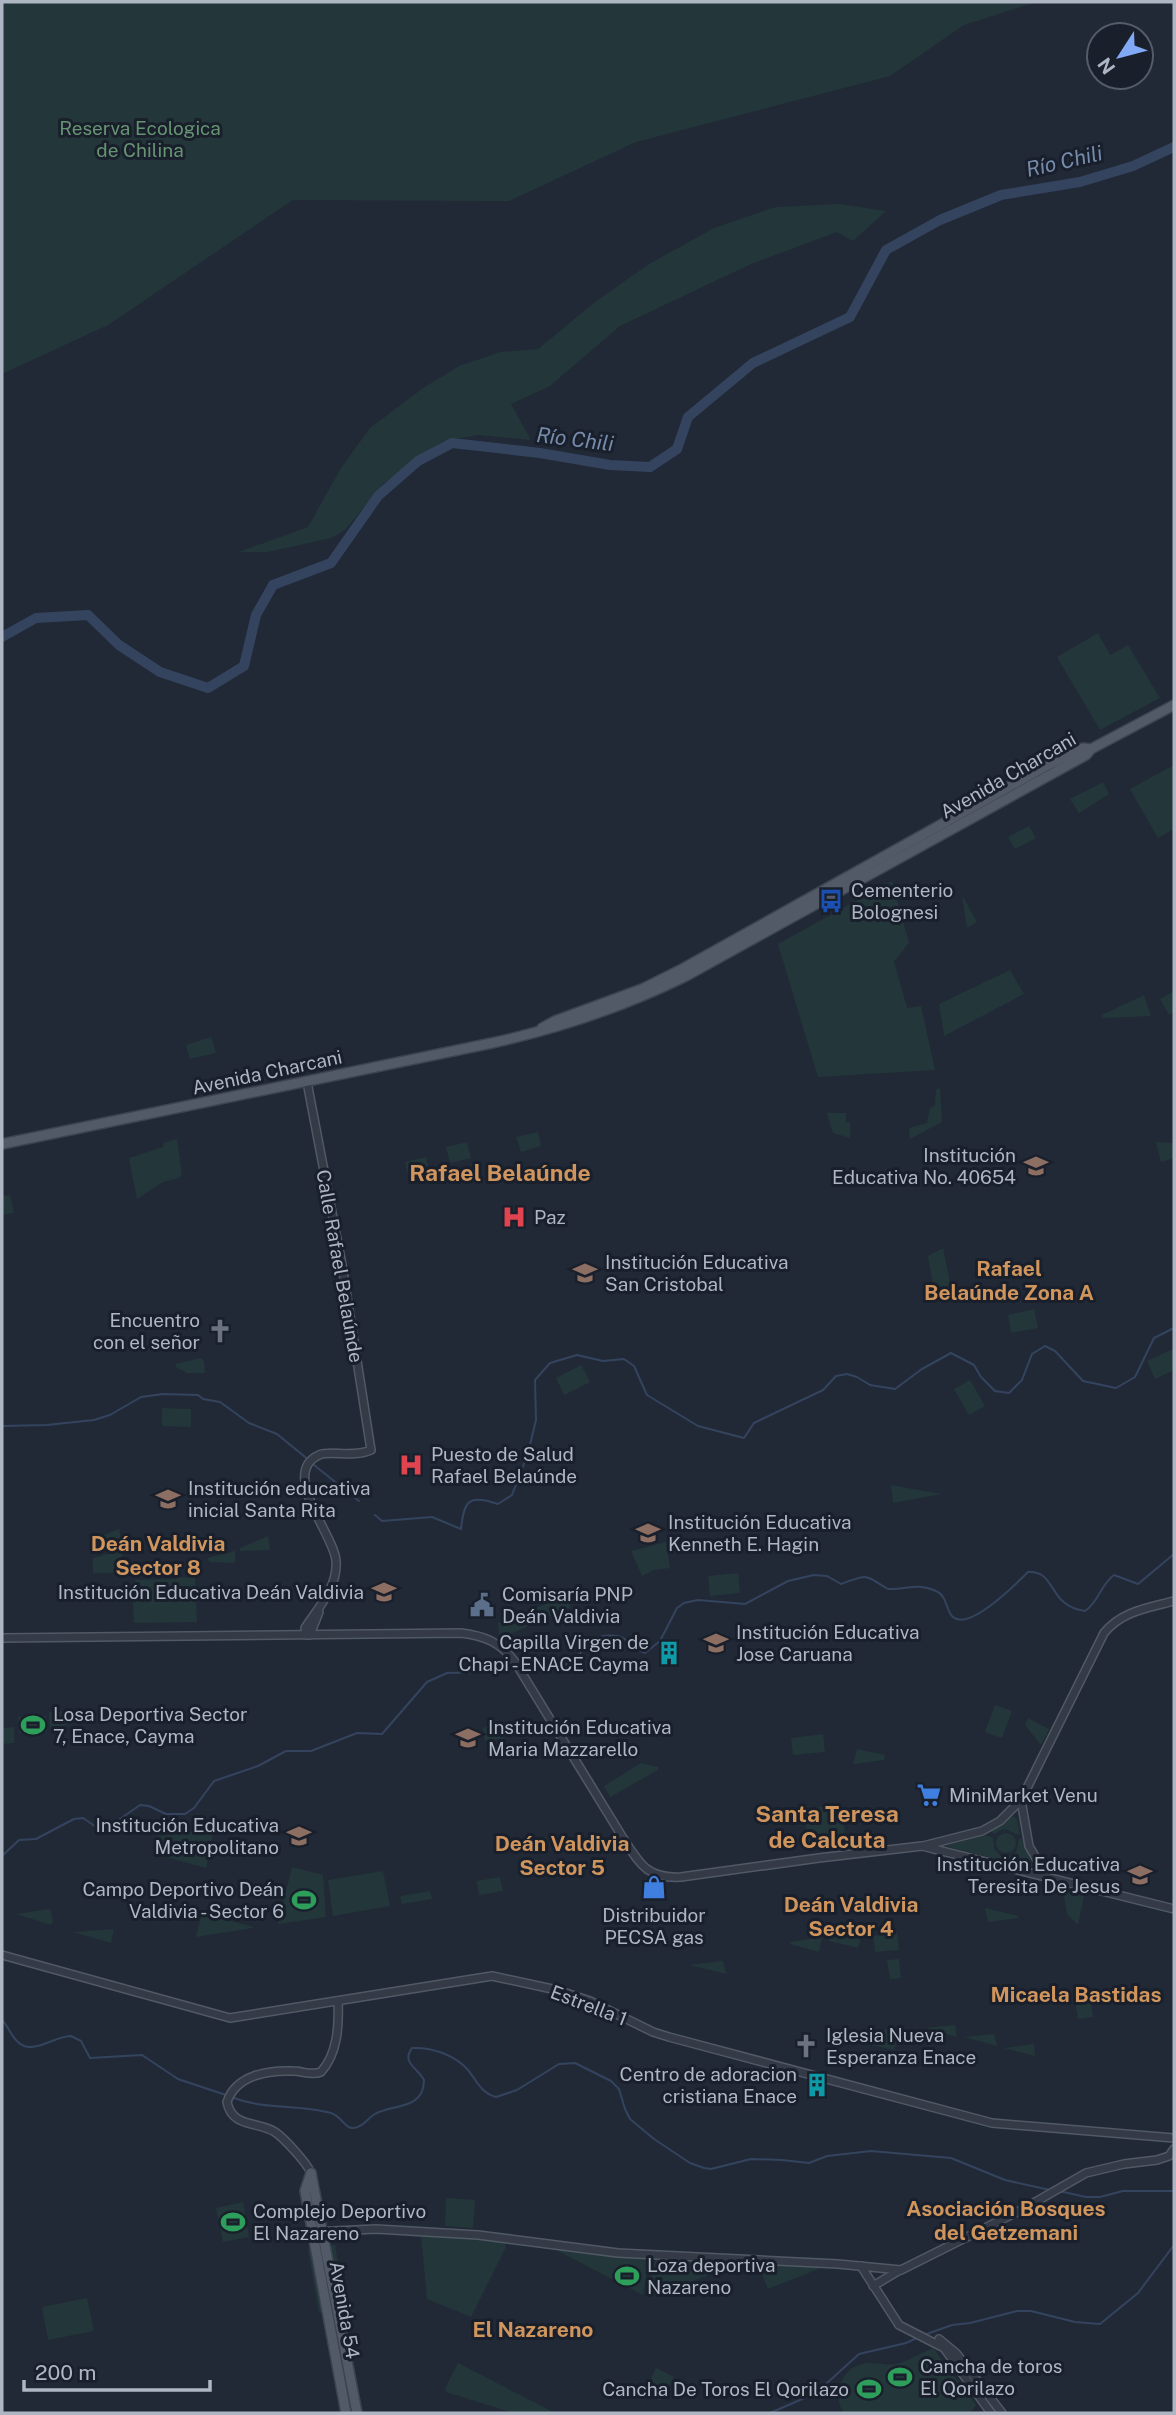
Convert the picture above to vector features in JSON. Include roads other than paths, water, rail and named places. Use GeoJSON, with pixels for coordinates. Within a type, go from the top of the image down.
{"type":"FeatureCollection","features":[{"type":"Feature","properties":{"kind":"main road","name":"Avenida Charcani"},"geometry":{"type":"LineString","coordinates":[[2,1144],[492,1043],[539,1030],[555,1021],[642,989],[684,968],[1046,766],[1083,748],[1091,749],[1174,705]]}},
{"type":"Feature","properties":{"kind":"main road","name":"Avenida 54"},"geometry":{"type":"LineString","coordinates":[[311,2173],[346,2413]]}},
{"type":"Feature","properties":{"kind":"main road","name":"Avenida 54"},"geometry":{"type":"LineString","coordinates":[[311,2173],[305,2191],[319,2231],[357,2413]]}},
{"type":"Feature","properties":{"kind":"street","name":"Calle Rafael Belaúnde"},"geometry":{"type":"LineString","coordinates":[[307,1082],[342,1265],[371,1450],[347,1455],[321,1454],[312,1461],[305,1475],[306,1490],[332,1541],[337,1560],[334,1581],[311,1624]]}},
{"type":"Feature","properties":{"kind":"street"},"geometry":{"type":"LineString","coordinates":[[2,1637],[479,1635],[493,1640],[515,1662],[638,1862],[655,1875],[681,1878],[922,1846],[991,1827],[1021,1800],[1104,1633],[1128,1613],[1174,1601]]}},
{"type":"Feature","properties":{"kind":"street"},"geometry":{"type":"LineString","coordinates":[[286,1635],[311,1624]]}},
{"type":"Feature","properties":{"kind":"street"},"geometry":{"type":"LineString","coordinates":[[311,1624],[327,1635]]}},
{"type":"Feature","properties":{"kind":"street"},"geometry":{"type":"LineString","coordinates":[[309,1635],[304,1628],[311,1624]]}},
{"type":"Feature","properties":{"kind":"street"},"geometry":{"type":"LineString","coordinates":[[1021,1800],[1029,1846],[1047,1878]]}},
{"type":"Feature","properties":{"kind":"street"},"geometry":{"type":"LineString","coordinates":[[922,1846],[1174,1909]]}},
{"type":"Feature","properties":{"kind":"street","name":"Estrella 1"},"geometry":{"type":"LineString","coordinates":[[2,1955],[230,2018],[492,1976],[557,1990],[590,2001],[669,2037],[992,2123],[1174,2138]]}},
{"type":"Feature","properties":{"kind":"street"},"geometry":{"type":"LineString","coordinates":[[311,2173],[308,2166],[279,2136],[268,2129],[236,2119],[227,2102],[239,2084],[254,2075],[280,2071],[311,2074],[321,2072],[331,2057],[339,2030],[338,2001]]}},
{"type":"Feature","properties":{"kind":"street"},"geometry":{"type":"LineString","coordinates":[[873,2286],[1094,2170],[1157,2160],[1169,2156],[1174,2149]]}},
{"type":"Feature","properties":{"kind":"street"},"geometry":{"type":"LineString","coordinates":[[319,2231],[376,2230],[465,2234],[618,2253],[901,2270]]}},
{"type":"Feature","properties":{"kind":"street"},"geometry":{"type":"LineString","coordinates":[[861,2266],[895,2316],[908,2328],[949,2346],[1002,2413]]}},
{"type":"Feature","properties":{"kind":"street"},"geometry":{"type":"LineString","coordinates":[[937,2341],[991,2413]]}},
{"type":"Feature","properties":{"kind":"waterway","name":"Río Chili"},"geometry":{"type":"LineString","coordinates":[[2,637],[36,618],[88,615],[119,645],[160,672],[208,688],[244,666],[256,615],[273,585],[331,563],[378,496],[418,461],[452,443],[540,453],[610,465],[650,467],[677,449],[688,417],[753,363],[850,317],[886,250],[940,220],[1001,195],[1080,182],[1133,166],[1174,147]]}},
{"type":"Feature","properties":{"kind":"waterway"},"geometry":{"type":"LineString","coordinates":[[375,1515],[382,1521],[432,1517],[461,1529],[464,1511],[470,1502],[480,1500],[498,1504],[512,1495],[528,1453],[536,1420],[535,1380],[550,1363],[577,1355],[603,1361],[624,1359],[634,1366],[647,1395],[698,1426],[744,1438],[754,1423],[823,1390],[836,1376],[847,1374],[870,1385],[895,1389],[922,1369],[951,1353],[974,1365],[995,1391],[1009,1393],[1022,1380],[1032,1354],[1045,1346],[1055,1351],[1083,1381],[1116,1388],[1135,1377],[1154,1338],[1174,1328]]}},
{"type":"Feature","properties":{"kind":"waterway"},"geometry":{"type":"LineString","coordinates":[[2,1426],[94,1420],[110,1415],[141,1397],[163,1394],[198,1395],[203,1399],[220,1402],[249,1423],[277,1434],[310,1461]]}},
{"type":"Feature","properties":{"kind":"waterway"},"geometry":{"type":"LineString","coordinates":[[314,1465],[359,1501]]}},
{"type":"Feature","properties":{"kind":"waterway"},"geometry":{"type":"LineString","coordinates":[[540,1665],[567,1664],[591,1641],[606,1636],[621,1637],[645,1653],[660,1641],[677,1608],[684,1603],[698,1600],[745,1604],[788,1581],[814,1575],[827,1576],[841,1584],[866,1577],[888,1589],[929,1588],[940,1593],[950,1614],[960,1620],[981,1612],[1028,1572],[1044,1577],[1064,1603],[1085,1611],[1114,1575],[1138,1584],[1174,1554]]}},
{"type":"Feature","properties":{"kind":"waterway"},"geometry":{"type":"LineString","coordinates":[[2,1856],[19,1840],[36,1839],[74,1819],[83,1818],[99,1829],[110,1826],[140,1805],[166,1814],[185,1814],[194,1808],[214,1781],[258,1766],[286,1751],[311,1751],[357,1733],[382,1734],[427,1682],[447,1673],[485,1672],[506,1666]]}},
{"type":"Feature","properties":{"kind":"waterway"},"geometry":{"type":"LineString","coordinates":[[2,2020],[16,2040],[24,2046],[36,2046],[71,2036],[81,2041],[90,2058],[142,2055],[178,2079],[229,2096]]}},
{"type":"Feature","properties":{"kind":"waterway"},"geometry":{"type":"LineString","coordinates":[[234,2098],[258,2104],[331,2113],[347,2126],[355,2128],[375,2114],[419,2097],[424,2080],[409,2062],[412,2048],[435,2051],[457,2060],[483,2090],[496,2097],[517,2090],[559,2064],[575,2063],[611,2081],[619,2089],[630,2119],[654,2139],[690,2163],[704,2168],[711,2169],[751,2159],[809,2163],[827,2156],[871,2151],[951,2158],[1005,2180],[1050,2190]]}},
{"type":"Feature","properties":{"kind":"waterway"},"geometry":{"type":"LineString","coordinates":[[1059,2191],[1086,2197],[1100,2197],[1123,2191],[1174,2191]]}},
{"type":"Feature","properties":{"kind":"waterway"},"geometry":{"type":"LineString","coordinates":[[924,2335],[952,2325],[1017,2311],[1031,2311],[1075,2322],[1100,2324],[1138,2293],[1174,2245]]}},
{"type":"Feature","properties":{"kind":"waterway"},"geometry":{"type":"LineString","coordinates":[[770,2413],[816,2393],[859,2354],[906,2343],[919,2337]]}},
{"type":"Feature","properties":{"kind":"place","name":"Cementerio Bolognesi"},"geometry":{"type":"Point","coordinates":[831,901]}},
{"type":"Feature","properties":{"kind":"place","name":"Institución Educativa No. 40654"},"geometry":{"type":"Point","coordinates":[1036,1166]}},
{"type":"Feature","properties":{"kind":"place","name":"Paz"},"geometry":{"type":"Point","coordinates":[514,1217]}},
{"type":"Feature","properties":{"kind":"place","name":"Institución Educativa San Cristobal"},"geometry":{"type":"Point","coordinates":[585,1273]}},
{"type":"Feature","properties":{"kind":"place","name":"Encuentro con el señor"},"geometry":{"type":"Point","coordinates":[220,1331]}},
{"type":"Feature","properties":{"kind":"place","name":"Puesto de Salud Rafael Belaúnde"},"geometry":{"type":"Point","coordinates":[411,1465]}},
{"type":"Feature","properties":{"kind":"place","name":"Institución educativa inicial Santa Rita"},"geometry":{"type":"Point","coordinates":[168,1499]}},
{"type":"Feature","properties":{"kind":"place","name":"Institución Educativa Kenneth E. Hagin"},"geometry":{"type":"Point","coordinates":[648,1533]}},
{"type":"Feature","properties":{"kind":"place","name":"Institución Educativa Deán Valdivia"},"geometry":{"type":"Point","coordinates":[384,1592]}},
{"type":"Feature","properties":{"kind":"place","name":"Comisaría PNP Deán Valdivia"},"geometry":{"type":"Point","coordinates":[482,1605]}},
{"type":"Feature","properties":{"kind":"place","name":"Institución Educativa Jose Caruana"},"geometry":{"type":"Point","coordinates":[716,1643]}},
{"type":"Feature","properties":{"kind":"place","name":"Capilla Virgen de Chapi - ENACE Cayma"},"geometry":{"type":"Point","coordinates":[669,1653]}},
{"type":"Feature","properties":{"kind":"place","name":"Losa Deportiva Sector 7, Enace, Cayma"},"geometry":{"type":"Point","coordinates":[33,1725]}},
{"type":"Feature","properties":{"kind":"place","name":"Institución Educativa Maria Mazzarello"},"geometry":{"type":"Point","coordinates":[468,1738]}},
{"type":"Feature","properties":{"kind":"place","name":"MiniMarket Venu"},"geometry":{"type":"Point","coordinates":[929,1795]}},
{"type":"Feature","properties":{"kind":"place","name":"Institución Educativa Metropolitano"},"geometry":{"type":"Point","coordinates":[299,1836]}},
{"type":"Feature","properties":{"kind":"place","name":"Institución Educativa Teresita De Jesus"},"geometry":{"type":"Point","coordinates":[1140,1875]}},
{"type":"Feature","properties":{"kind":"place","name":"Distribuidor PECSA gas"},"geometry":{"type":"Point","coordinates":[654,1887]}},
{"type":"Feature","properties":{"kind":"place","name":"Campo Deportivo Deán Valdivia - Sector 6"},"geometry":{"type":"Point","coordinates":[304,1900]}},
{"type":"Feature","properties":{"kind":"place","name":"Iglesia Nueva Esperanza Enace"},"geometry":{"type":"Point","coordinates":[806,2046]}},
{"type":"Feature","properties":{"kind":"place","name":"Centro de adoracion cristiana Enace"},"geometry":{"type":"Point","coordinates":[817,2085]}},
{"type":"Feature","properties":{"kind":"place","name":"Complejo Deportivo El Nazareno"},"geometry":{"type":"Point","coordinates":[233,2222]}},
{"type":"Feature","properties":{"kind":"place","name":"Loza deportiva Nazareno"},"geometry":{"type":"Point","coordinates":[627,2276]}},
{"type":"Feature","properties":{"kind":"place","name":"Cancha de toros El Qorilazo"},"geometry":{"type":"Point","coordinates":[900,2377]}},
{"type":"Feature","properties":{"kind":"place","name":"Cancha De Toros El Qorilazo"},"geometry":{"type":"Point","coordinates":[869,2389]}},
{"type":"Feature","properties":{"kind":"district","name":"Rafael Belaúnde"},"geometry":{"type":"Point","coordinates":[500,1172]}},
{"type":"Feature","properties":{"kind":"district","name":"Rafael Belaúnde Zona A"},"geometry":{"type":"Point","coordinates":[1009,1280]}},
{"type":"Feature","properties":{"kind":"district","name":"Deán Valdivia Sector 8"},"geometry":{"type":"Point","coordinates":[158,1555]}},
{"type":"Feature","properties":{"kind":"district","name":"Santa Teresa de Calcuta"},"geometry":{"type":"Point","coordinates":[827,1826]}},
{"type":"Feature","properties":{"kind":"district","name":"Deán Valdivia Sector 5"},"geometry":{"type":"Point","coordinates":[562,1855]}},
{"type":"Feature","properties":{"kind":"district","name":"Deán Valdivia Sector 4"},"geometry":{"type":"Point","coordinates":[851,1916]}},
{"type":"Feature","properties":{"kind":"district","name":"Micaela Bastidas"},"geometry":{"type":"Point","coordinates":[1076,1994]}},
{"type":"Feature","properties":{"kind":"district","name":"Asociación Bosques del Getzemani"},"geometry":{"type":"Point","coordinates":[1006,2220]}},
{"type":"Feature","properties":{"kind":"district","name":"El Nazareno"},"geometry":{"type":"Point","coordinates":[533,2329]}},
{"type":"Feature","properties":{"kind":"park label","name":"Reserva Ecologica de Chilina"},"geometry":{"type":"Point","coordinates":[140,139]}}]}
